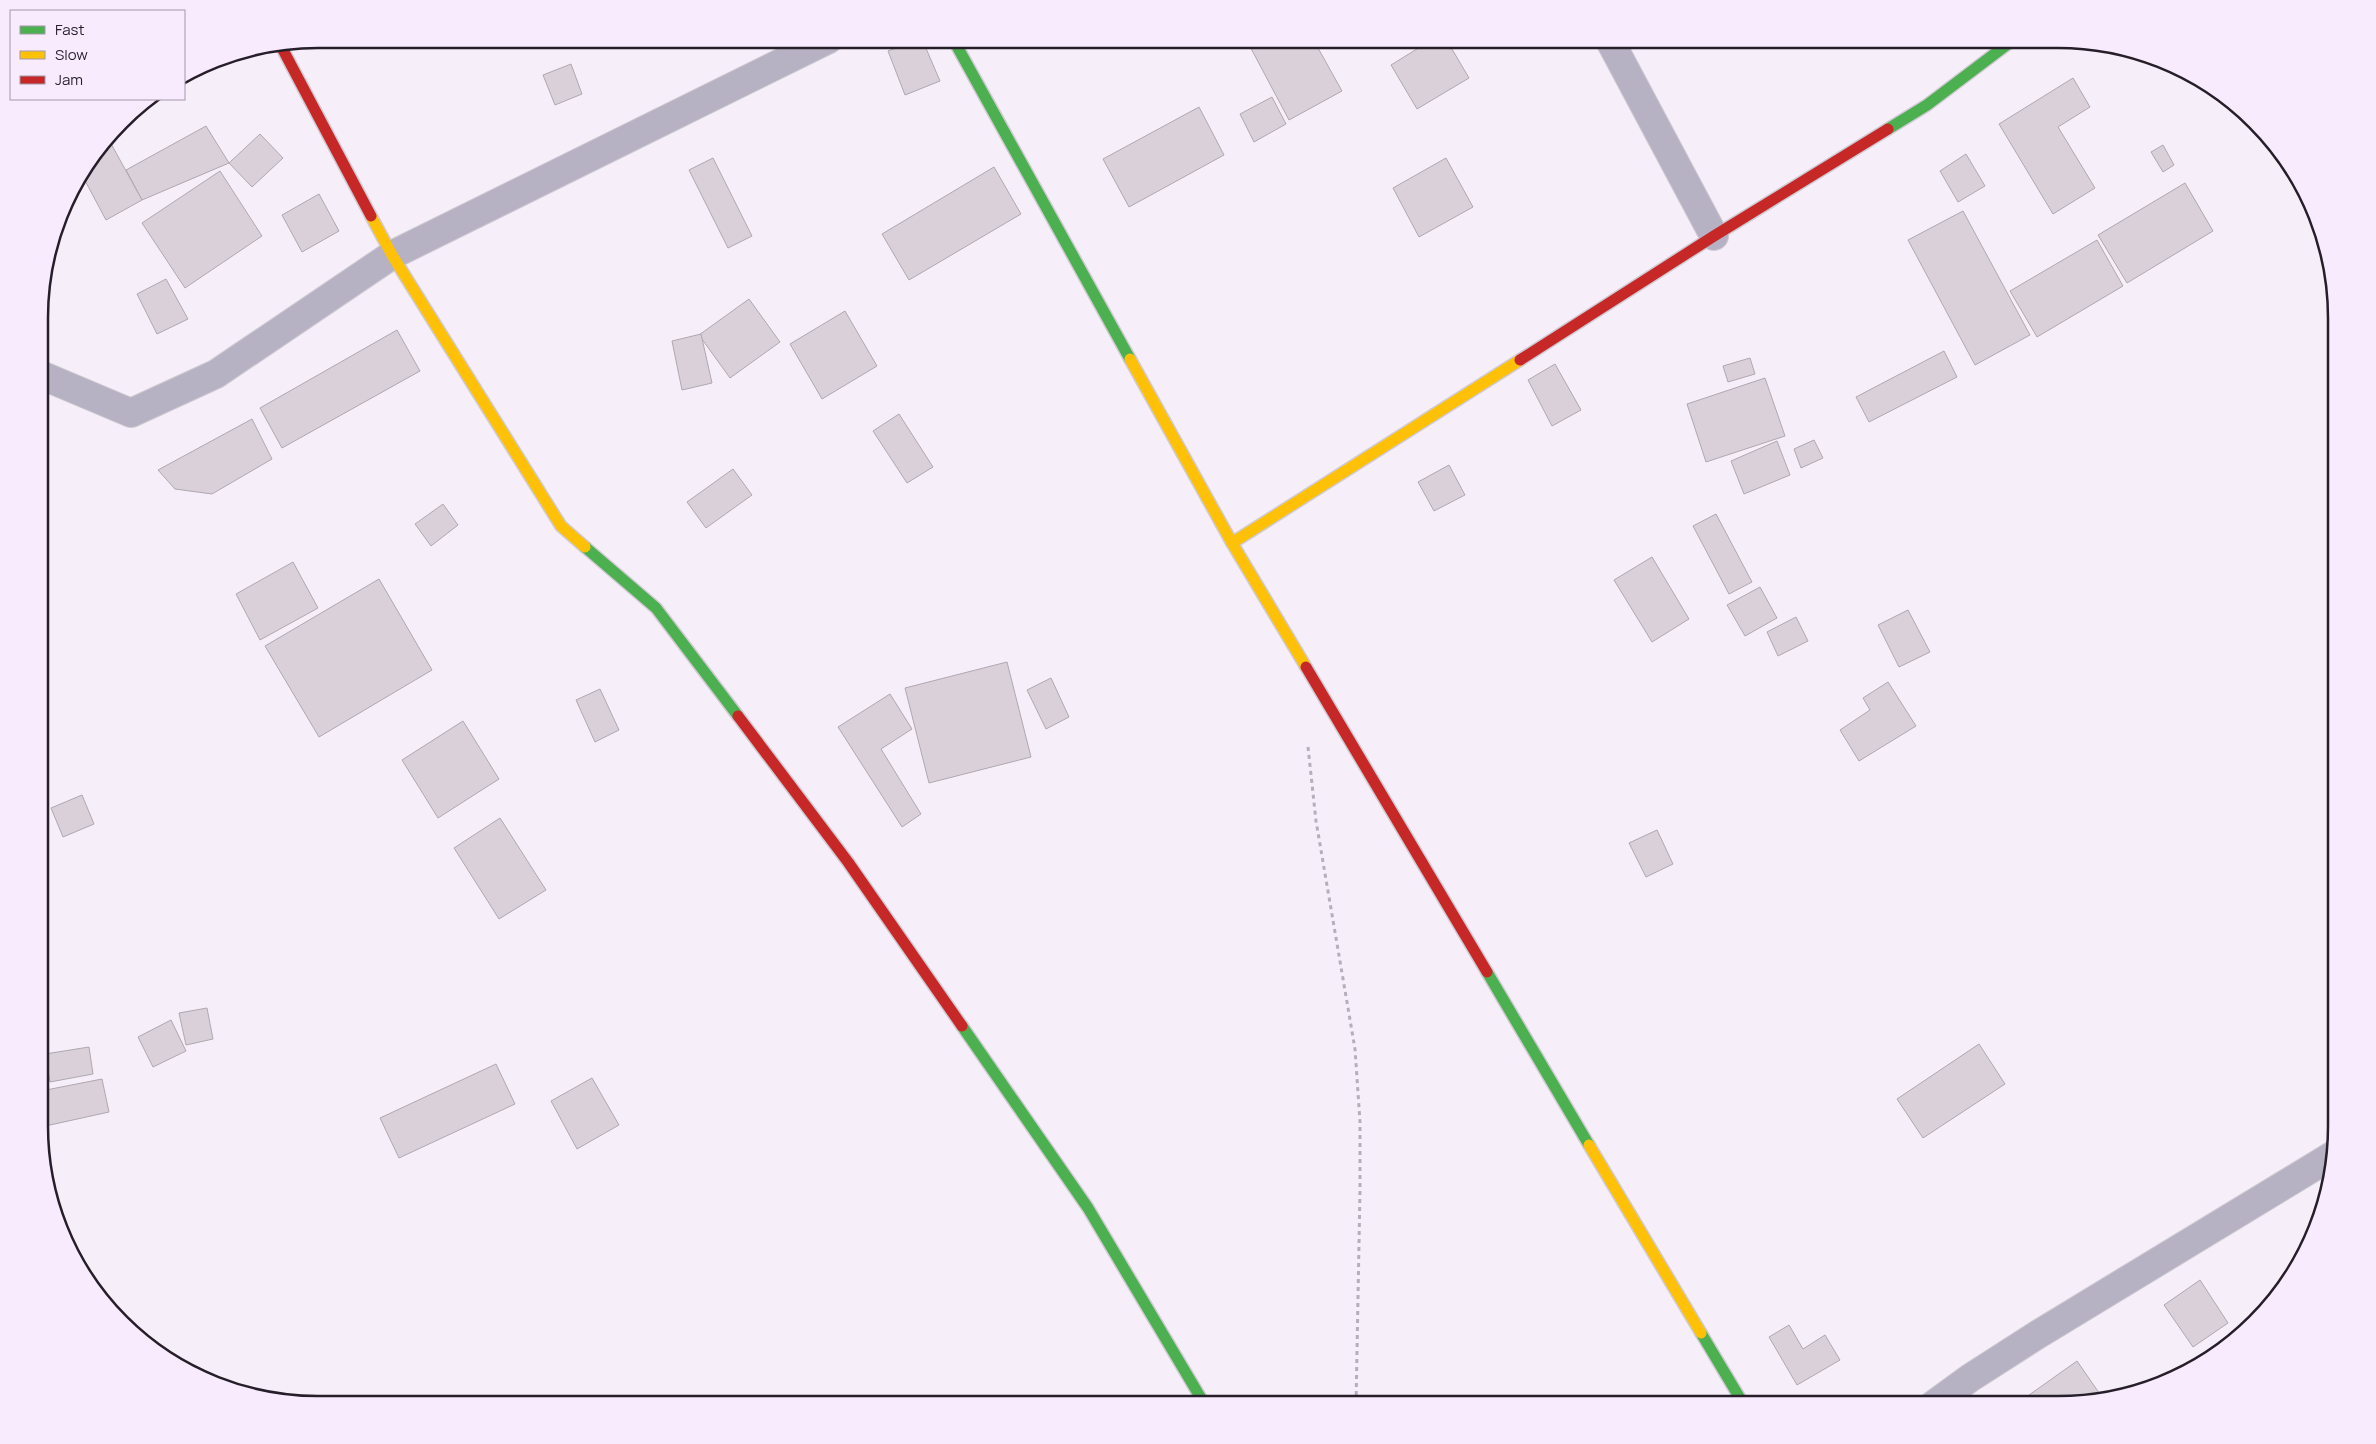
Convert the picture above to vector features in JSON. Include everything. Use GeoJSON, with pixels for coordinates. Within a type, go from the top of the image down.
{"type":"FeatureCollection","features":[{"type":"Feature","properties":{"kind":"street"},"geometry":{"type":"LineString","coordinates":[[48,378],[131,413],[216,374],[392,255],[811,48]]}},
{"type":"Feature","properties":{"kind":"street"},"geometry":{"type":"LineString","coordinates":[[958,48],[1232,543],[1739,1396]]}},
{"type":"Feature","properties":{"kind":"street"},"geometry":{"type":"LineString","coordinates":[[1614,48],[1714,236]]}},
{"type":"Feature","properties":{"kind":"street"},"geometry":{"type":"LineString","coordinates":[[1232,543],[1714,236],[1928,105],[2003,48]]}},
{"type":"Feature","properties":{"kind":"street"},"geometry":{"type":"LineString","coordinates":[[283,50],[392,255],[561,526],[656,608],[848,862],[1088,1208],[1199,1396]]}},
{"type":"Feature","properties":{"kind":"street"},"geometry":{"type":"LineString","coordinates":[[1945,1396],[2037,1335],[2326,1159]]}},
{"type":"Feature","properties":{"kind":"path"},"geometry":{"type":"LineString","coordinates":[[1319,690],[1308,726],[1308,758],[1316,821],[1355,1049],[1360,1122],[1356,1396]]}},
{"type":"Feature","properties":{"kind":"building"},"geometry":{"type":"Polygon","coordinates":[[[896,48],[926,48],[940,81],[905,95],[888,51],[896,48]]]}},
{"type":"Feature","properties":{"kind":"building"},"geometry":{"type":"Polygon","coordinates":[[[1251,48],[1318,48],[1342,91],[1289,120],[1251,48]]]}},
{"type":"Feature","properties":{"kind":"building"},"geometry":{"type":"Polygon","coordinates":[[[1418,48],[1451,48],[1469,78],[1417,109],[1391,65],[1418,48]]]}},
{"type":"Feature","properties":{"kind":"building"},"geometry":{"type":"Polygon","coordinates":[[[571,64],[582,94],[555,105],[543,75],[571,64]]]}},
{"type":"Feature","properties":{"kind":"building"},"geometry":{"type":"Polygon","coordinates":[[[2073,78],[2090,107],[2058,127],[2095,188],[2053,214],[1999,124],[2073,78]]]}},
{"type":"Feature","properties":{"kind":"building"},"geometry":{"type":"Polygon","coordinates":[[[1272,97],[1286,124],[1254,142],[1240,114],[1272,97]]]}},
{"type":"Feature","properties":{"kind":"building"},"geometry":{"type":"Polygon","coordinates":[[[1199,107],[1224,155],[1129,207],[1103,159],[1199,107]]]}},
{"type":"Feature","properties":{"kind":"building"},"geometry":{"type":"Polygon","coordinates":[[[206,126],[229,163],[142,200],[126,170],[206,126]]]}},
{"type":"Feature","properties":{"kind":"building"},"geometry":{"type":"Polygon","coordinates":[[[260,134],[283,158],[252,187],[229,163],[260,134]]]}},
{"type":"Feature","properties":{"kind":"building"},"geometry":{"type":"Polygon","coordinates":[[[111,143],[142,200],[106,220],[85,180],[111,143]]]}},
{"type":"Feature","properties":{"kind":"building"},"geometry":{"type":"Polygon","coordinates":[[[2163,145],[2174,165],[2163,172],[2151,152],[2163,145]]]}},
{"type":"Feature","properties":{"kind":"building"},"geometry":{"type":"Polygon","coordinates":[[[1966,154],[1985,186],[1958,202],[1940,171],[1966,154]]]}},
{"type":"Feature","properties":{"kind":"building"},"geometry":{"type":"Polygon","coordinates":[[[713,158],[752,236],[728,248],[689,170],[713,158]]]}},
{"type":"Feature","properties":{"kind":"building"},"geometry":{"type":"Polygon","coordinates":[[[1446,158],[1473,207],[1419,237],[1393,188],[1446,158]]]}},
{"type":"Feature","properties":{"kind":"building"},"geometry":{"type":"Polygon","coordinates":[[[994,167],[1021,214],[909,280],[882,234],[994,167]]]}},
{"type":"Feature","properties":{"kind":"building"},"geometry":{"type":"Polygon","coordinates":[[[220,171],[262,236],[185,288],[142,223],[220,171]]]}},
{"type":"Feature","properties":{"kind":"building"},"geometry":{"type":"Polygon","coordinates":[[[2185,183],[2213,231],[2127,283],[2098,235],[2185,183]]]}},
{"type":"Feature","properties":{"kind":"building"},"geometry":{"type":"Polygon","coordinates":[[[319,194],[339,231],[302,252],[282,215],[319,194]]]}},
{"type":"Feature","properties":{"kind":"building"},"geometry":{"type":"Polygon","coordinates":[[[1963,211],[2030,335],[1975,365],[1908,240],[1963,211]]]}},
{"type":"Feature","properties":{"kind":"building"},"geometry":{"type":"Polygon","coordinates":[[[2097,240],[2123,286],[2037,337],[2010,291],[2097,240]]]}},
{"type":"Feature","properties":{"kind":"building"},"geometry":{"type":"Polygon","coordinates":[[[166,279],[188,319],[157,334],[137,294],[166,279]]]}},
{"type":"Feature","properties":{"kind":"building"},"geometry":{"type":"Polygon","coordinates":[[[749,299],[780,342],[730,378],[699,335],[749,299]]]}},
{"type":"Feature","properties":{"kind":"building"},"geometry":{"type":"Polygon","coordinates":[[[845,311],[877,366],[822,399],[790,344],[845,311]]]}},
{"type":"Feature","properties":{"kind":"building"},"geometry":{"type":"Polygon","coordinates":[[[397,330],[420,371],[282,448],[260,408],[397,330]]]}},
{"type":"Feature","properties":{"kind":"building"},"geometry":{"type":"Polygon","coordinates":[[[701,334],[712,383],[682,390],[672,341],[701,334]]]}},
{"type":"Feature","properties":{"kind":"building"},"geometry":{"type":"Polygon","coordinates":[[[1944,351],[1957,377],[1869,422],[1856,397],[1944,351]]]}},
{"type":"Feature","properties":{"kind":"building"},"geometry":{"type":"Polygon","coordinates":[[[1750,358],[1755,374],[1728,382],[1723,366],[1750,358]]]}},
{"type":"Feature","properties":{"kind":"building"},"geometry":{"type":"Polygon","coordinates":[[[1555,364],[1581,410],[1552,426],[1528,380],[1555,364]]]}},
{"type":"Feature","properties":{"kind":"building"},"geometry":{"type":"Polygon","coordinates":[[[1765,378],[1785,436],[1706,462],[1687,404],[1765,378]]]}},
{"type":"Feature","properties":{"kind":"building"},"geometry":{"type":"Polygon","coordinates":[[[899,414],[933,467],[907,483],[873,431],[899,414]]]}},
{"type":"Feature","properties":{"kind":"building"},"geometry":{"type":"Polygon","coordinates":[[[252,419],[272,459],[212,494],[175,489],[158,470],[252,419]]]}},
{"type":"Feature","properties":{"kind":"building"},"geometry":{"type":"Polygon","coordinates":[[[1814,440],[1823,458],[1801,468],[1794,449],[1814,440]]]}},
{"type":"Feature","properties":{"kind":"building"},"geometry":{"type":"Polygon","coordinates":[[[1777,441],[1790,475],[1744,494],[1731,461],[1777,441]]]}},
{"type":"Feature","properties":{"kind":"building"},"geometry":{"type":"Polygon","coordinates":[[[1449,465],[1465,495],[1434,511],[1418,482],[1449,465]]]}},
{"type":"Feature","properties":{"kind":"building"},"geometry":{"type":"Polygon","coordinates":[[[733,469],[752,495],[706,528],[687,502],[733,469]]]}},
{"type":"Feature","properties":{"kind":"building"},"geometry":{"type":"Polygon","coordinates":[[[443,504],[458,525],[431,546],[415,524],[443,504]]]}},
{"type":"Feature","properties":{"kind":"building"},"geometry":{"type":"Polygon","coordinates":[[[1716,514],[1752,582],[1729,594],[1693,526],[1716,514]]]}},
{"type":"Feature","properties":{"kind":"building"},"geometry":{"type":"Polygon","coordinates":[[[1652,557],[1689,619],[1652,642],[1614,580],[1652,557]]]}},
{"type":"Feature","properties":{"kind":"building"},"geometry":{"type":"Polygon","coordinates":[[[293,562],[318,608],[260,640],[236,594],[293,562]]]}},
{"type":"Feature","properties":{"kind":"building"},"geometry":{"type":"Polygon","coordinates":[[[379,579],[432,670],[319,737],[265,646],[379,579]]]}},
{"type":"Feature","properties":{"kind":"building"},"geometry":{"type":"Polygon","coordinates":[[[1760,587],[1777,618],[1745,636],[1727,605],[1760,587]]]}},
{"type":"Feature","properties":{"kind":"building"},"geometry":{"type":"Polygon","coordinates":[[[1908,610],[1930,652],[1899,667],[1878,625],[1908,610]]]}},
{"type":"Feature","properties":{"kind":"building"},"geometry":{"type":"Polygon","coordinates":[[[1796,617],[1808,641],[1778,656],[1767,632],[1796,617]]]}},
{"type":"Feature","properties":{"kind":"building"},"geometry":{"type":"Polygon","coordinates":[[[1007,662],[1031,757],[929,783],[905,688],[1007,662]]]}},
{"type":"Feature","properties":{"kind":"building"},"geometry":{"type":"Polygon","coordinates":[[[1051,678],[1069,717],[1046,729],[1027,690],[1051,678]]]}},
{"type":"Feature","properties":{"kind":"building"},"geometry":{"type":"Polygon","coordinates":[[[1888,682],[1916,726],[1859,761],[1840,730],[1870,710],[1863,698],[1888,682]]]}},
{"type":"Feature","properties":{"kind":"building"},"geometry":{"type":"Polygon","coordinates":[[[600,689],[619,730],[595,742],[576,700],[600,689]]]}},
{"type":"Feature","properties":{"kind":"building"},"geometry":{"type":"Polygon","coordinates":[[[890,694],[912,729],[881,749],[921,814],[902,827],[838,727],[890,694]]]}},
{"type":"Feature","properties":{"kind":"building"},"geometry":{"type":"Polygon","coordinates":[[[463,721],[499,779],[438,818],[402,760],[463,721]]]}},
{"type":"Feature","properties":{"kind":"building"},"geometry":{"type":"Polygon","coordinates":[[[82,795],[94,824],[63,837],[51,808],[82,795]]]}},
{"type":"Feature","properties":{"kind":"building"},"geometry":{"type":"Polygon","coordinates":[[[500,818],[546,890],[499,919],[454,848],[500,818]]]}},
{"type":"Feature","properties":{"kind":"building"},"geometry":{"type":"Polygon","coordinates":[[[1657,830],[1673,864],[1646,877],[1629,843],[1657,830]]]}},
{"type":"Feature","properties":{"kind":"building"},"geometry":{"type":"Polygon","coordinates":[[[207,1008],[213,1039],[186,1045],[179,1013],[207,1008]]]}},
{"type":"Feature","properties":{"kind":"building"},"geometry":{"type":"Polygon","coordinates":[[[171,1020],[186,1051],[153,1067],[138,1037],[171,1020]]]}},
{"type":"Feature","properties":{"kind":"building"},"geometry":{"type":"Polygon","coordinates":[[[1979,1044],[2005,1084],[1923,1138],[1897,1099],[1979,1044]]]}},
{"type":"Feature","properties":{"kind":"building"},"geometry":{"type":"Polygon","coordinates":[[[89,1047],[93,1074],[50,1082],[48,1054],[89,1047]]]}},
{"type":"Feature","properties":{"kind":"building"},"geometry":{"type":"Polygon","coordinates":[[[496,1064],[515,1104],[399,1158],[380,1118],[496,1064]]]}},
{"type":"Feature","properties":{"kind":"building"},"geometry":{"type":"Polygon","coordinates":[[[592,1078],[619,1125],[577,1149],[551,1101],[592,1078]]]}},
{"type":"Feature","properties":{"kind":"building"},"geometry":{"type":"Polygon","coordinates":[[[102,1079],[109,1112],[48,1125],[48,1090],[102,1079]]]}},
{"type":"Feature","properties":{"kind":"building"},"geometry":{"type":"Polygon","coordinates":[[[2200,1280],[2228,1323],[2193,1347],[2164,1305],[2200,1280]]]}},
{"type":"Feature","properties":{"kind":"building"},"geometry":{"type":"Polygon","coordinates":[[[1789,1325],[1803,1349],[1825,1335],[1840,1360],[1797,1385],[1769,1337],[1789,1325]]]}},
{"type":"Feature","properties":{"kind":"building"},"geometry":{"type":"Polygon","coordinates":[[[2077,1361],[2099,1393],[2076,1396],[2028,1396],[2077,1361]]]}},
{"type":"Feature","properties":{"kind":"traffic: fast"},"geometry":{"type":"LineString","coordinates":[[958,48],[1130,359]]}},
{"type":"Feature","properties":{"kind":"traffic: fast"},"geometry":{"type":"LineString","coordinates":[[1888,129],[1927,105],[2002,48]]}},
{"type":"Feature","properties":{"kind":"traffic: fast"},"geometry":{"type":"LineString","coordinates":[[585,547],[656,608],[738,716]]}},
{"type":"Feature","properties":{"kind":"traffic: fast"},"geometry":{"type":"LineString","coordinates":[[1487,972],[1589,1145]]}},
{"type":"Feature","properties":{"kind":"traffic: fast"},"geometry":{"type":"LineString","coordinates":[[962,1026],[1088,1208],[1200,1396]]}},
{"type":"Feature","properties":{"kind":"traffic: fast"},"geometry":{"type":"LineString","coordinates":[[1701,1333],[1739,1396]]}},
{"type":"Feature","properties":{"kind":"traffic: slow"},"geometry":{"type":"LineString","coordinates":[[371,216],[392,255],[561,526],[585,547]]}},
{"type":"Feature","properties":{"kind":"traffic: slow"},"geometry":{"type":"LineString","coordinates":[[1130,359],[1232,543],[1306,667]]}},
{"type":"Feature","properties":{"kind":"traffic: slow"},"geometry":{"type":"LineString","coordinates":[[1232,543],[1520,360]]}},
{"type":"Feature","properties":{"kind":"traffic: slow"},"geometry":{"type":"LineString","coordinates":[[1589,1145],[1701,1333]]}},
{"type":"Feature","properties":{"kind":"traffic: jam"},"geometry":{"type":"LineString","coordinates":[[283,50],[371,216]]}},
{"type":"Feature","properties":{"kind":"traffic: jam"},"geometry":{"type":"LineString","coordinates":[[1520,360],[1714,236],[1888,129]]}},
{"type":"Feature","properties":{"kind":"traffic: jam"},"geometry":{"type":"LineString","coordinates":[[1306,667],[1487,972]]}},
{"type":"Feature","properties":{"kind":"traffic: jam"},"geometry":{"type":"LineString","coordinates":[[738,716],[848,862],[962,1026]]}}]}
